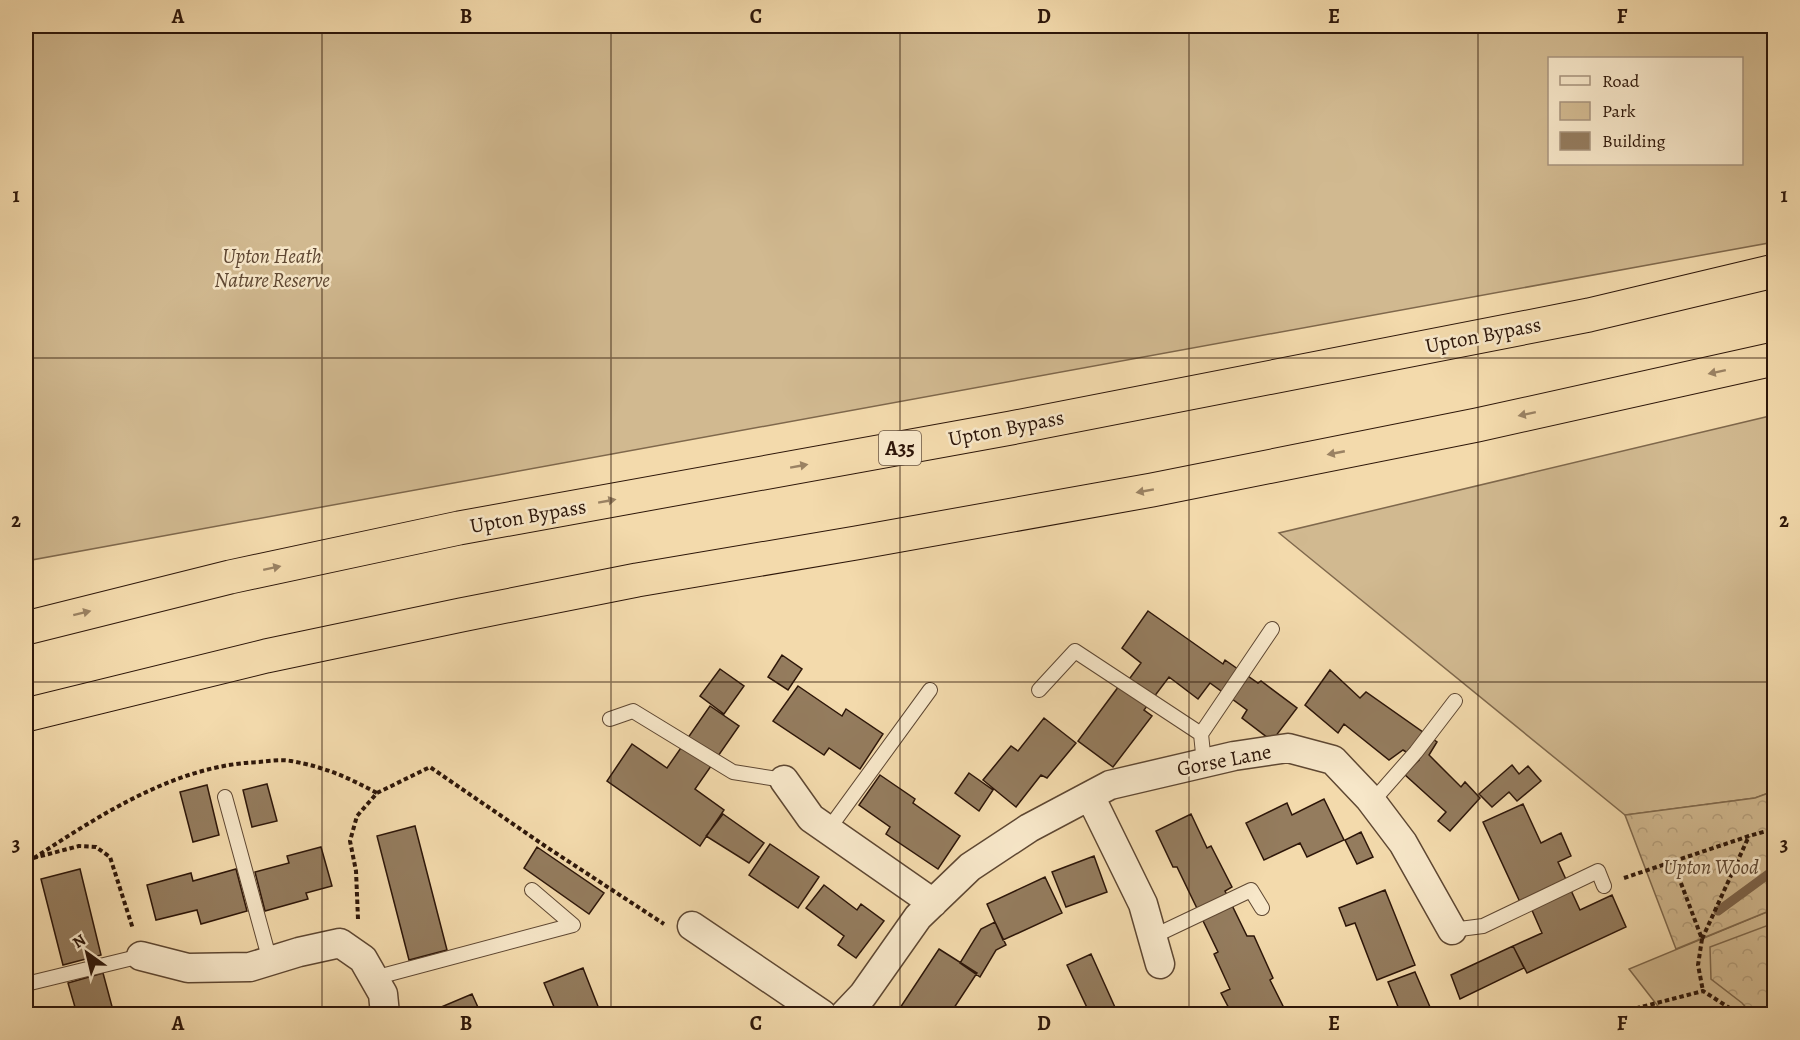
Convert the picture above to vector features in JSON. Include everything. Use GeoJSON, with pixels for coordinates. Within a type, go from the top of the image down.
{"type":"FeatureCollection","features":[{"type":"Feature","properties":{"kind":"highway","name":"Upton Bypass"},"geometry":{"type":"LineString","coordinates":[[26,628],[230,577],[459,528],[1092,412],[1589,315],[1774,271]]}},
{"type":"Feature","properties":{"kind":"highway"},"geometry":{"type":"LineString","coordinates":[[26,715],[266,656],[449,617],[637,580],[1176,485],[1477,425],[1774,358]]}},
{"type":"Feature","properties":{"kind":"street","name":"Gorse Lane"},"geometry":{"type":"LineString","coordinates":[[845,1014],[863,995],[918,917],[970,867],[1029,828],[1110,785],[1234,756],[1288,748],[1333,760],[1372,802],[1403,843],[1452,930]]}},
{"type":"Feature","properties":{"kind":"street"},"geometry":{"type":"LineString","coordinates":[[784,780],[810,818],[933,903]]}},
{"type":"Feature","properties":{"kind":"street"},"geometry":{"type":"LineString","coordinates":[[1090,796],[1143,904],[1156,950]]}},
{"type":"Feature","properties":{"kind":"street"},"geometry":{"type":"LineString","coordinates":[[692,926],[822,1014]]}},
{"type":"Feature","properties":{"kind":"street"},"geometry":{"type":"LineString","coordinates":[[141,956],[188,968],[250,967],[299,952],[340,943],[363,959],[383,994],[385,1014]]}},
{"type":"Feature","properties":{"kind":"lane"},"geometry":{"type":"LineString","coordinates":[[1204,763],[1201,734],[1272,629]]}},
{"type":"Feature","properties":{"kind":"lane"},"geometry":{"type":"LineString","coordinates":[[1039,690],[1076,651],[1201,734]]}},
{"type":"Feature","properties":{"kind":"lane"},"geometry":{"type":"LineString","coordinates":[[828,830],[930,690]]}},
{"type":"Feature","properties":{"kind":"lane"},"geometry":{"type":"LineString","coordinates":[[1372,802],[1416,752],[1455,701]]}},
{"type":"Feature","properties":{"kind":"lane"},"geometry":{"type":"LineString","coordinates":[[610,719],[633,711],[733,772],[784,780]]}},
{"type":"Feature","properties":{"kind":"lane"},"geometry":{"type":"LineString","coordinates":[[225,797],[270,961]]}},
{"type":"Feature","properties":{"kind":"lane"},"geometry":{"type":"LineString","coordinates":[[1452,930],[1483,926],[1598,872],[1604,886]]}},
{"type":"Feature","properties":{"kind":"lane"},"geometry":{"type":"LineString","coordinates":[[374,978],[573,925],[532,890]]}},
{"type":"Feature","properties":{"kind":"lane"},"geometry":{"type":"LineString","coordinates":[[1156,950],[1251,890],[1262,908]]}},
{"type":"Feature","properties":{"kind":"lane"},"geometry":{"type":"LineString","coordinates":[[26,984],[141,956]]}},
{"type":"Feature","properties":{"kind":"path"},"geometry":{"type":"LineString","coordinates":[[340,943],[358,919],[357,871],[350,841],[357,816],[377,793],[430,767],[684,937],[692,926]]}},
{"type":"Feature","properties":{"kind":"path"},"geometry":{"type":"LineString","coordinates":[[1604,886],[1749,836],[1774,830]]}},
{"type":"Feature","properties":{"kind":"path"},"geometry":{"type":"LineString","coordinates":[[1738,1014],[1703,991],[1698,965],[1702,939],[1749,836]]}},
{"type":"Feature","properties":{"kind":"path"},"geometry":{"type":"LineString","coordinates":[[26,860],[79,846],[96,848],[110,857],[141,956]]}},
{"type":"Feature","properties":{"kind":"path"},"geometry":{"type":"LineString","coordinates":[[1673,862],[1702,939]]}},
{"type":"Feature","properties":{"kind":"path"},"geometry":{"type":"LineString","coordinates":[[1614,1014],[1703,991]]}},
{"type":"Feature","properties":{"kind":"green space","name":"Upton Heath Nature Reserve"},"geometry":{"type":"Polygon","coordinates":[[[26,26],[1774,26],[1774,242],[26,561],[26,26]]]}},
{"type":"Feature","properties":{"kind":"green space"},"geometry":{"type":"Polygon","coordinates":[[[1774,415],[1774,791],[1755,798],[1625,815],[1279,533],[1774,415]]]}},
{"type":"Feature","properties":{"kind":"green space","name":"Upton Wood"},"geometry":{"type":"Polygon","coordinates":[[[1774,791],[1774,909],[1676,949],[1625,815],[1755,798],[1774,791]]]}},
{"type":"Feature","properties":{"kind":"green space"},"geometry":{"type":"Polygon","coordinates":[[[1774,909],[1774,1014],[1664,1014],[1629,969],[1774,909]]]}},
{"type":"Feature","properties":{"kind":"green space"},"geometry":{"type":"Polygon","coordinates":[[[1774,923],[1774,1014],[1752,1014],[1742,1003],[1711,979],[1710,947],[1774,923]]]}},
{"type":"Feature","properties":{"kind":"building"},"geometry":{"type":"Polygon","coordinates":[[[1148,611],[1223,664],[1225,660],[1258,683],[1261,681],[1297,708],[1272,741],[1242,718],[1247,710],[1210,683],[1198,699],[1169,677],[1144,710],[1152,716],[1113,767],[1078,741],[1119,686],[1122,689],[1141,663],[1122,648],[1148,611]]]}},
{"type":"Feature","properties":{"kind":"building"},"geometry":{"type":"Polygon","coordinates":[[[782,655],[802,669],[788,690],[768,677],[782,655]]]}},
{"type":"Feature","properties":{"kind":"building"},"geometry":{"type":"Polygon","coordinates":[[[720,669],[744,686],[724,714],[700,696],[720,669]]]}},
{"type":"Feature","properties":{"kind":"building"},"geometry":{"type":"Polygon","coordinates":[[[1330,670],[1360,698],[1366,692],[1437,742],[1429,755],[1461,787],[1465,782],[1480,798],[1450,831],[1438,821],[1446,812],[1404,774],[1419,760],[1403,750],[1389,760],[1344,724],[1338,733],[1305,705],[1330,670]]]}},
{"type":"Feature","properties":{"kind":"building"},"geometry":{"type":"Polygon","coordinates":[[[798,686],[842,716],[846,709],[883,734],[860,769],[829,748],[824,755],[773,721],[798,686]]]}},
{"type":"Feature","properties":{"kind":"building"},"geometry":{"type":"Polygon","coordinates":[[[710,706],[739,726],[695,789],[724,810],[700,846],[607,781],[632,744],[667,768],[710,706]]]}},
{"type":"Feature","properties":{"kind":"building"},"geometry":{"type":"Polygon","coordinates":[[[1044,718],[1076,743],[1047,778],[1041,775],[1016,807],[983,780],[1011,746],[1018,751],[1044,718]]]}},
{"type":"Feature","properties":{"kind":"building"},"geometry":{"type":"Polygon","coordinates":[[[1512,765],[1519,774],[1528,766],[1541,781],[1517,801],[1509,792],[1492,807],[1479,794],[1512,765]]]}},
{"type":"Feature","properties":{"kind":"building"},"geometry":{"type":"Polygon","coordinates":[[[969,773],[993,790],[979,811],[955,793],[969,773]]]}},
{"type":"Feature","properties":{"kind":"building"},"geometry":{"type":"Polygon","coordinates":[[[880,775],[915,799],[913,803],[960,836],[938,869],[886,834],[890,827],[859,805],[880,775]]]}},
{"type":"Feature","properties":{"kind":"building"},"geometry":{"type":"Polygon","coordinates":[[[267,784],[277,821],[252,827],[243,790],[267,784]]]}},
{"type":"Feature","properties":{"kind":"building"},"geometry":{"type":"Polygon","coordinates":[[[207,785],[219,835],[193,842],[180,792],[207,785]]]}},
{"type":"Feature","properties":{"kind":"building"},"geometry":{"type":"Polygon","coordinates":[[[1324,799],[1344,840],[1307,857],[1300,843],[1264,860],[1246,823],[1287,803],[1292,815],[1324,799]]]}},
{"type":"Feature","properties":{"kind":"building"},"geometry":{"type":"Polygon","coordinates":[[[1523,804],[1541,843],[1561,833],[1571,856],[1558,862],[1580,910],[1612,895],[1626,927],[1527,973],[1513,946],[1542,933],[1527,899],[1520,902],[1483,822],[1523,804]]]}},
{"type":"Feature","properties":{"kind":"building"},"geometry":{"type":"Polygon","coordinates":[[[723,814],[764,843],[749,863],[706,836],[723,814]]]}},
{"type":"Feature","properties":{"kind":"building"},"geometry":{"type":"Polygon","coordinates":[[[1191,814],[1207,848],[1211,846],[1232,887],[1225,891],[1247,936],[1254,936],[1273,978],[1270,980],[1287,1014],[1232,1014],[1221,993],[1230,989],[1214,954],[1218,952],[1177,867],[1173,867],[1156,831],[1191,814]]]}},
{"type":"Feature","properties":{"kind":"building"},"geometry":{"type":"Polygon","coordinates":[[[415,826],[447,950],[409,960],[377,836],[415,826]]]}},
{"type":"Feature","properties":{"kind":"building"},"geometry":{"type":"Polygon","coordinates":[[[1361,832],[1373,857],[1357,864],[1345,840],[1361,832]]]}},
{"type":"Feature","properties":{"kind":"building"},"geometry":{"type":"Polygon","coordinates":[[[770,844],[819,877],[798,908],[749,875],[770,844]]]}},
{"type":"Feature","properties":{"kind":"building"},"geometry":{"type":"Polygon","coordinates":[[[321,847],[332,886],[306,893],[308,899],[265,911],[255,872],[289,863],[287,856],[321,847]]]}},
{"type":"Feature","properties":{"kind":"building"},"geometry":{"type":"Polygon","coordinates":[[[537,847],[604,893],[589,914],[524,868],[537,847]]]}},
{"type":"Feature","properties":{"kind":"building"},"geometry":{"type":"Polygon","coordinates":[[[1094,856],[1107,892],[1066,907],[1052,872],[1094,856]]]}},
{"type":"Feature","properties":{"kind":"building"},"geometry":{"type":"Polygon","coordinates":[[[80,869],[101,955],[63,965],[41,879],[80,869]]]}},
{"type":"Feature","properties":{"kind":"building"},"geometry":{"type":"Polygon","coordinates":[[[236,869],[247,911],[201,924],[197,910],[156,920],[147,885],[191,873],[193,881],[236,869]]]}},
{"type":"Feature","properties":{"kind":"building"},"geometry":{"type":"Polygon","coordinates":[[[1045,877],[1062,913],[1003,940],[987,904],[1045,877]]]}},
{"type":"Feature","properties":{"kind":"building"},"geometry":{"type":"Polygon","coordinates":[[[824,885],[857,910],[861,904],[884,921],[856,958],[838,945],[844,936],[806,908],[824,885]]]}},
{"type":"Feature","properties":{"kind":"building"},"geometry":{"type":"Polygon","coordinates":[[[1385,890],[1415,965],[1377,980],[1355,923],[1346,926],[1339,908],[1385,890]]]}},
{"type":"Feature","properties":{"kind":"building"},"geometry":{"type":"Polygon","coordinates":[[[995,922],[1006,945],[996,950],[980,977],[960,963],[981,929],[995,922]]]}},
{"type":"Feature","properties":{"kind":"building"},"geometry":{"type":"Polygon","coordinates":[[[1513,946],[1524,968],[1460,999],[1451,975],[1513,946]]]}},
{"type":"Feature","properties":{"kind":"building"},"geometry":{"type":"Polygon","coordinates":[[[939,949],[977,973],[950,1014],[896,1014],[939,949]]]}},
{"type":"Feature","properties":{"kind":"building"},"geometry":{"type":"Polygon","coordinates":[[[1091,954],[1118,1014],[1090,1014],[1067,965],[1091,954]]]}},
{"type":"Feature","properties":{"kind":"building"},"geometry":{"type":"Polygon","coordinates":[[[583,968],[601,1014],[557,1014],[544,983],[583,968]]]}},
{"type":"Feature","properties":{"kind":"building"},"geometry":{"type":"Polygon","coordinates":[[[1415,972],[1433,1014],[1401,1014],[1388,982],[1415,972]]]}},
{"type":"Feature","properties":{"kind":"building"},"geometry":{"type":"Polygon","coordinates":[[[103,973],[114,1014],[77,1014],[68,983],[103,973]]]}},
{"type":"Feature","properties":{"kind":"building"},"geometry":{"type":"Polygon","coordinates":[[[472,994],[481,1014],[427,1013],[472,994]]]}},
{"type":"Feature","properties":{"kind":"waterway"},"geometry":{"type":"LineString","coordinates":[[1718,911],[1774,870]]}}]}
